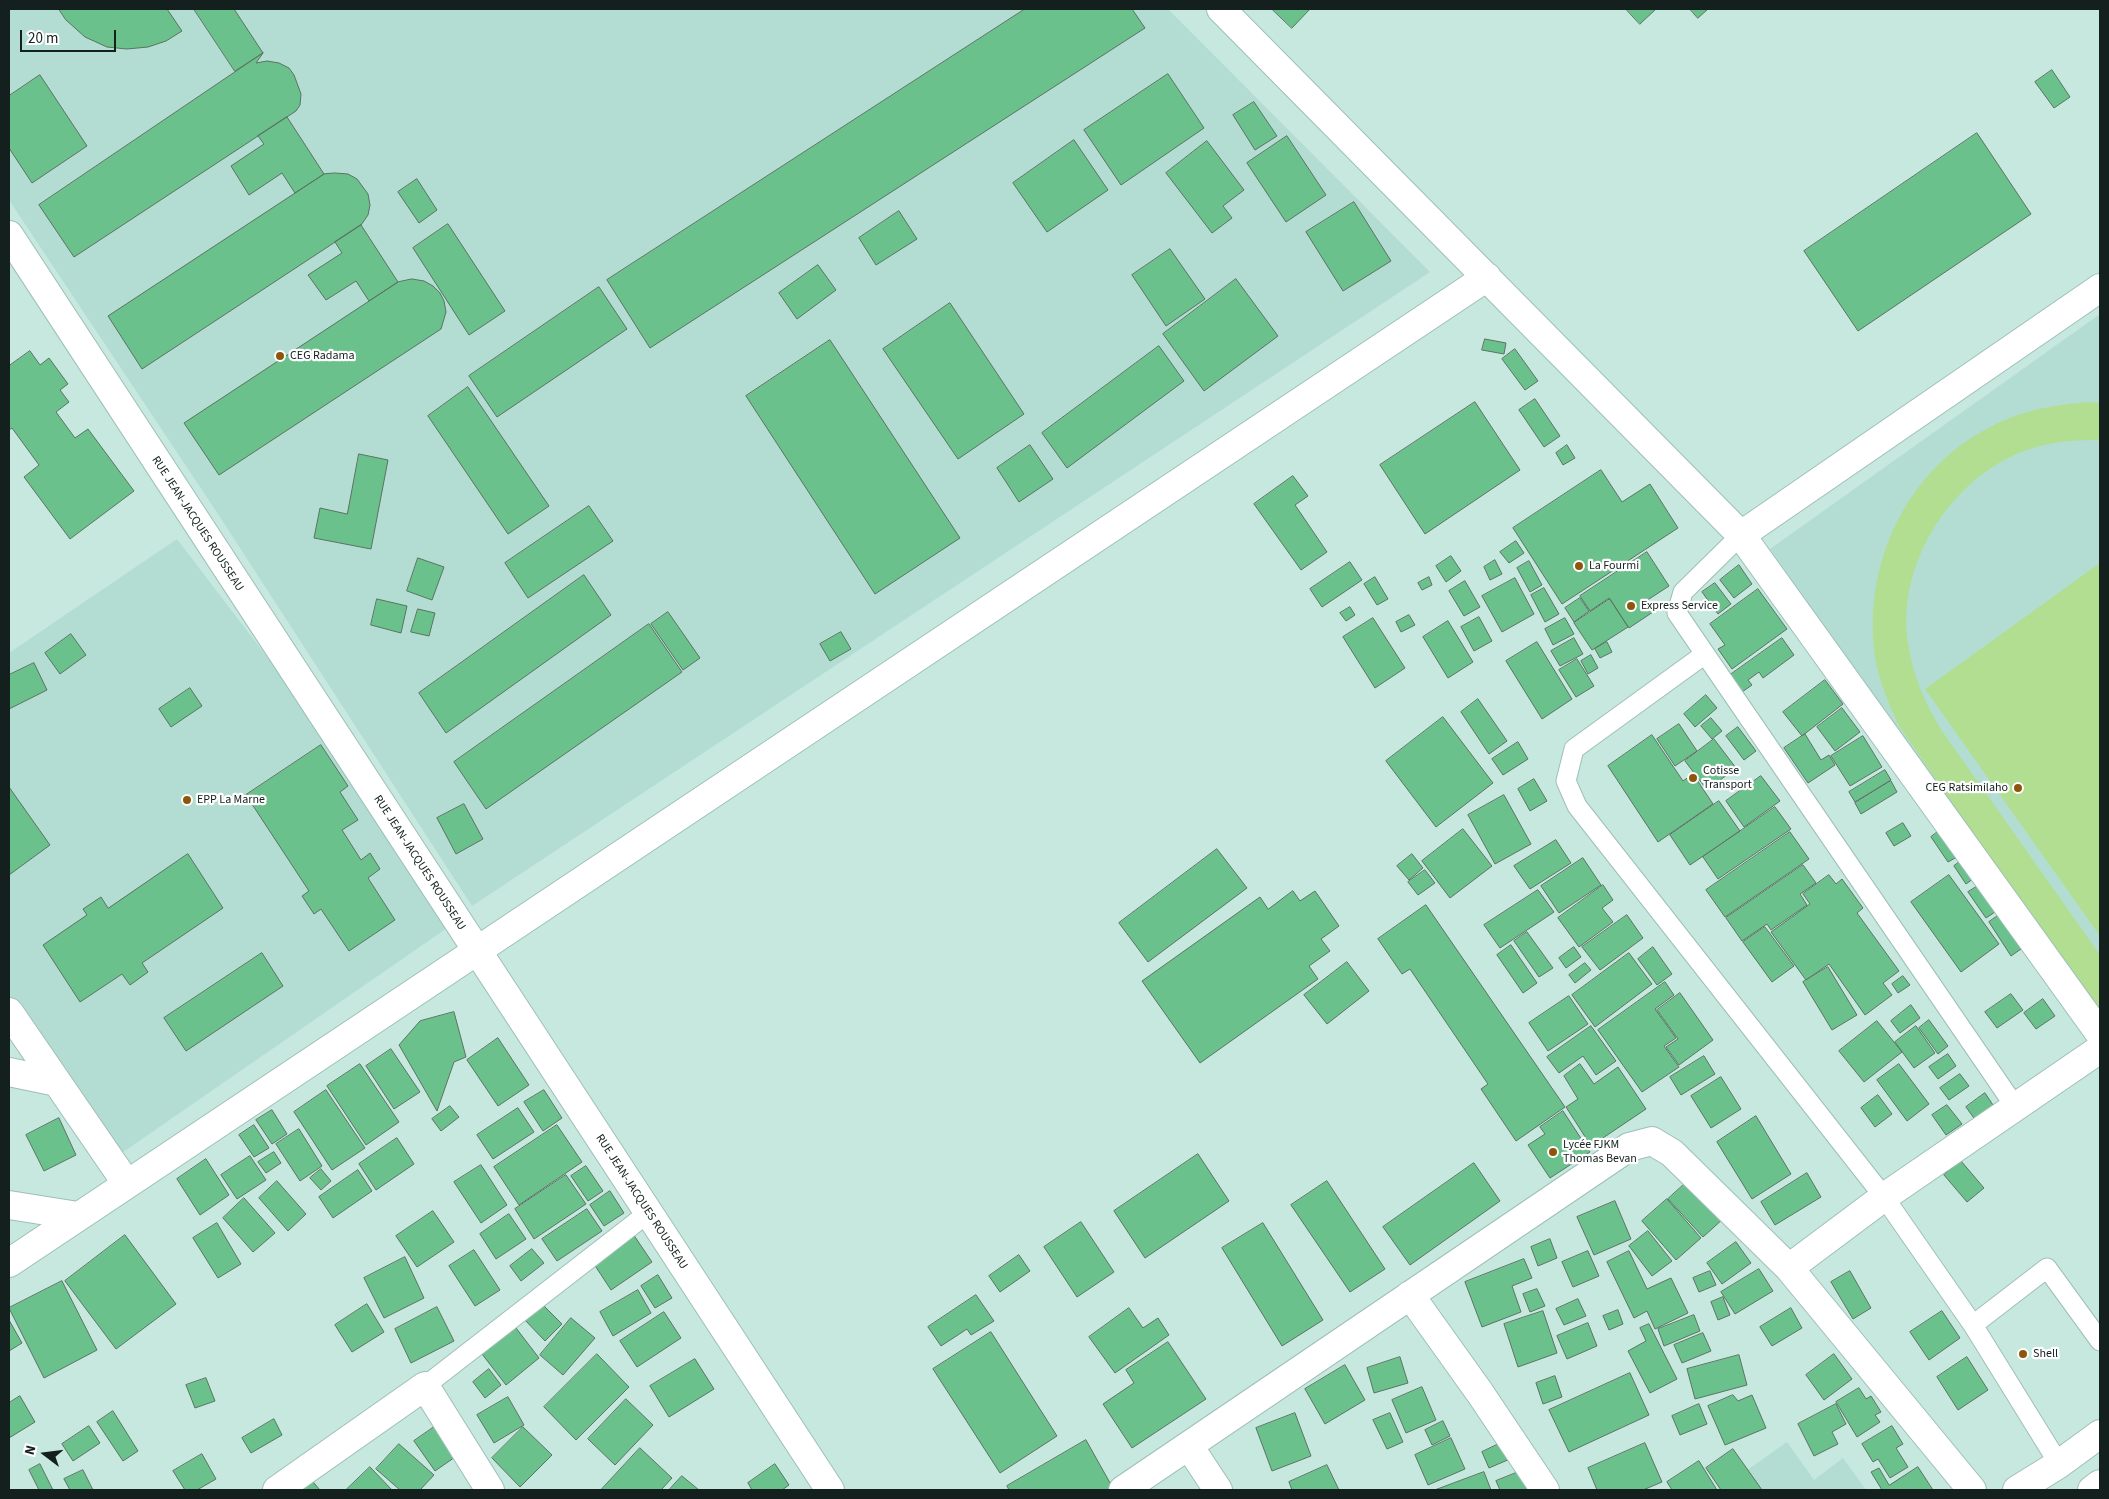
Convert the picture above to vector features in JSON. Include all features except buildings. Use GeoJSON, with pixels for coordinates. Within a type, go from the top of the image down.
{"type":"FeatureCollection","features":[{"type":"Feature","properties":{"kind":"street"},"geometry":{"type":"LineString","coordinates":[[1220,9],[1740,535],[2100,1034]]}},
{"type":"Feature","properties":{"kind":"street","name":"RUE JEAN-JACQUES ROUSSEAU"},"geometry":{"type":"LineString","coordinates":[[9,235],[830,1490]]}},
{"type":"Feature","properties":{"kind":"street"},"geometry":{"type":"LineString","coordinates":[[9,1262],[1487,277]]}},
{"type":"Feature","properties":{"kind":"street"},"geometry":{"type":"LineString","coordinates":[[1740,535],[2100,288]]}},
{"type":"Feature","properties":{"kind":"street"},"geometry":{"type":"LineString","coordinates":[[9,1012],[128,1184]]}},
{"type":"Feature","properties":{"kind":"street"},"geometry":{"type":"LineString","coordinates":[[1789,1268],[1884,1197],[2100,1049]]}},
{"type":"Feature","properties":{"kind":"street"},"geometry":{"type":"LineString","coordinates":[[9,1072],[57,1082]]}},
{"type":"Feature","properties":{"kind":"street"},"geometry":{"type":"LineString","coordinates":[[1123,1490],[1629,1147],[1652,1141],[1672,1153],[1789,1268],[1972,1490]]}},
{"type":"Feature","properties":{"kind":"street"},"geometry":{"type":"LineString","coordinates":[[9,1205],[78,1216]]}},
{"type":"Feature","properties":{"kind":"street"},"geometry":{"type":"LineString","coordinates":[[1410,1295],[1480,1393],[1545,1490]]}},
{"type":"Feature","properties":{"kind":"street"},"geometry":{"type":"LineString","coordinates":[[277,1490],[425,1386],[490,1490]]}},
{"type":"Feature","properties":{"kind":"street"},"geometry":{"type":"LineString","coordinates":[[2017,1490],[2059,1464],[2100,1434]]}},
{"type":"Feature","properties":{"kind":"street"},"geometry":{"type":"LineString","coordinates":[[1188,1446],[1218,1490]]}},
{"type":"Feature","properties":{"kind":"street"},"geometry":{"type":"LineString","coordinates":[[2092,1490],[2100,1484]]}},
{"type":"Feature","properties":{"kind":"lane"},"geometry":{"type":"LineString","coordinates":[[1740,535],[1683,592],[1677,613],[2016,1108]]}},
{"type":"Feature","properties":{"kind":"lane"},"geometry":{"type":"LineString","coordinates":[[1705,654],[1574,749],[1566,781],[1578,806],[1884,1197],[1973,1325],[2059,1464]]}},
{"type":"Feature","properties":{"kind":"lane"},"geometry":{"type":"LineString","coordinates":[[425,1386],[648,1213]]}},
{"type":"Feature","properties":{"kind":"lane"},"geometry":{"type":"LineString","coordinates":[[1973,1325],[2047,1268],[2100,1341]]}},
{"type":"Feature","properties":{"kind":"shaded area"},"geometry":{"type":"Polygon","coordinates":[[[9,9],[1168,9],[1430,272],[472,906],[216,511],[9,200],[9,9]]]}},
{"type":"Feature","properties":{"kind":"shaded area","name":"CEG Ratsimilaho"},"geometry":{"type":"Polygon","coordinates":[[[2100,314],[2100,1027],[1770,549],[2100,314]]]}},
{"type":"Feature","properties":{"kind":"shaded area","name":"EPP La Marne"},"geometry":{"type":"Polygon","coordinates":[[[177,539],[280,674],[450,926],[116,1157],[9,999],[9,653],[177,539]]]}},
{"type":"Feature","properties":{"kind":"shaded area"},"geometry":{"type":"Polygon","coordinates":[[[1787,1442],[1814,1480],[1843,1458],[1866,1490],[1719,1490],[1787,1442]]]}},
{"type":"Feature","properties":{"kind":"green space"},"geometry":{"type":"Polygon","coordinates":[[[2089,402],[2100,403],[2100,440],[2066,441],[2033,448],[2004,460],[1978,477],[1956,499],[1936,524],[1921,552],[1911,582],[1907,612],[1908,643],[1913,667],[1920,689],[1936,721],[2100,955],[2100,1018],[1899,726],[1878,670],[1873,623],[1876,585],[1886,548],[1901,514],[1922,483],[1948,455],[1979,433],[2015,416],[2052,406],[2089,402]]]}},
{"type":"Feature","properties":{"kind":"green space"},"geometry":{"type":"Polygon","coordinates":[[[2100,563],[2100,936],[1925,689],[2100,563]]]}},
{"type":"Feature","properties":{"kind":"place","name":"CEG Radama"},"geometry":{"type":"Point","coordinates":[280,356]}},
{"type":"Feature","properties":{"kind":"place","name":"La Fourmi"},"geometry":{"type":"Point","coordinates":[1579,566]}},
{"type":"Feature","properties":{"kind":"place","name":"Express Service"},"geometry":{"type":"Point","coordinates":[1631,606]}},
{"type":"Feature","properties":{"kind":"place","name":"Cotisse Transport"},"geometry":{"type":"Point","coordinates":[1693,778]}},
{"type":"Feature","properties":{"kind":"place","name":"CEG Ratsimilaho"},"geometry":{"type":"Point","coordinates":[2018,788]}},
{"type":"Feature","properties":{"kind":"place","name":"EPP La Marne"},"geometry":{"type":"Point","coordinates":[187,800]}},
{"type":"Feature","properties":{"kind":"place","name":"Lycée FJKM Thomas Bevan"},"geometry":{"type":"Point","coordinates":[1553,1152]}},
{"type":"Feature","properties":{"kind":"place","name":"Shell"},"geometry":{"type":"Point","coordinates":[2023,1354]}}]}
